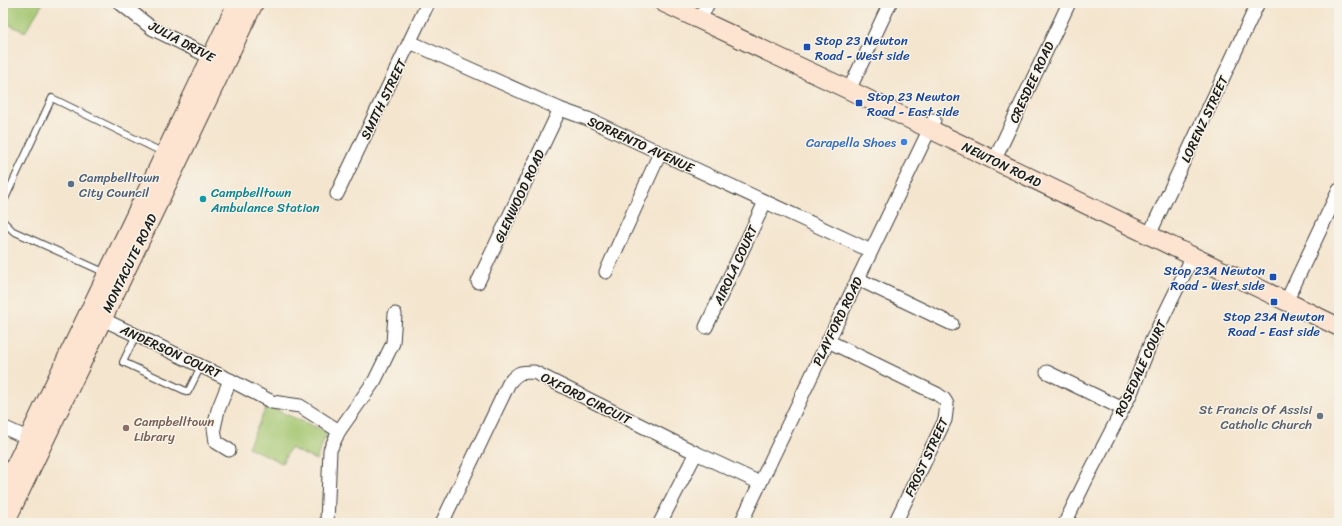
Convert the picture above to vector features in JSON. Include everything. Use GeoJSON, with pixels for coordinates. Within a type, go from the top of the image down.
{"type":"FeatureCollection","features":[{"type":"Feature","properties":{"kind":"main road","name":"MONTACUTE ROAD"},"geometry":{"type":"LineString","coordinates":[[5,523],[35,442],[218,60],[237,3]]}},
{"type":"Feature","properties":{"kind":"main road","name":"MONTACUTE ROAD"},"geometry":{"type":"LineString","coordinates":[[96,316],[108,274],[165,154],[218,60],[254,3]]}},
{"type":"Feature","properties":{"kind":"main road","name":"NEWTON ROAD"},"geometry":{"type":"LineString","coordinates":[[664,3],[700,9],[851,86],[1152,230],[1288,297],[1339,327]]}},
{"type":"Feature","properties":{"kind":"main road","name":"NEWTON ROAD"},"geometry":{"type":"LineString","coordinates":[[1152,230],[1193,256],[1288,297],[1339,316]]}},
{"type":"Feature","properties":{"kind":"main road","name":"MONTACUTE ROAD"},"geometry":{"type":"LineString","coordinates":[[3,491],[35,442]]}},
{"type":"Feature","properties":{"kind":"street","name":"JULIA DRIVE"},"geometry":{"type":"LineString","coordinates":[[120,3],[153,29],[218,60]]}},
{"type":"Feature","properties":{"kind":"street","name":"SMITH STREET"},"geometry":{"type":"LineString","coordinates":[[337,194],[428,3]]}},
{"type":"Feature","properties":{"kind":"street"},"geometry":{"type":"LineString","coordinates":[[851,86],[890,3]]}},
{"type":"Feature","properties":{"kind":"street","name":"CRESDEE ROAD"},"geometry":{"type":"LineString","coordinates":[[996,156],[1069,3]]}},
{"type":"Feature","properties":{"kind":"street","name":"LORENZ STREET"},"geometry":{"type":"LineString","coordinates":[[1152,230],[1258,3]]}},
{"type":"Feature","properties":{"kind":"street","name":"SORRENTO AVENUE"},"geometry":{"type":"LineString","coordinates":[[410,42],[560,109],[588,119],[871,251]]}},
{"type":"Feature","properties":{"kind":"street","name":"GLENWOOD ROAD"},"geometry":{"type":"LineString","coordinates":[[478,282],[560,109]]}},
{"type":"Feature","properties":{"kind":"street","name":"PLAYFORD ROAD"},"geometry":{"type":"LineString","coordinates":[[741,523],[932,125]]}},
{"type":"Feature","properties":{"kind":"street"},"geometry":{"type":"LineString","coordinates":[[606,272],[660,153]]}},
{"type":"Feature","properties":{"kind":"street"},"geometry":{"type":"LineString","coordinates":[[1288,297],[1339,190]]}},
{"type":"Feature","properties":{"kind":"street","name":"AIROLA COURT"},"geometry":{"type":"LineString","coordinates":[[706,327],[765,202]]}},
{"type":"Feature","properties":{"kind":"street","name":"ROSEDALE COURT"},"geometry":{"type":"LineString","coordinates":[[1065,523],[1131,394],[1151,342],[1193,256]]}},
{"type":"Feature","properties":{"kind":"street"},"geometry":{"type":"LineString","coordinates":[[858,279],[952,324]]}},
{"type":"Feature","properties":{"kind":"street"},"geometry":{"type":"LineString","coordinates":[[327,523],[330,450],[339,431],[375,380],[393,343],[395,314]]}},
{"type":"Feature","properties":{"kind":"street","name":"ANDERSON COURT"},"geometry":{"type":"LineString","coordinates":[[96,316],[230,380],[272,402],[300,406],[339,431]]}},
{"type":"Feature","properties":{"kind":"street","name":"FROST STREET"},"geometry":{"type":"LineString","coordinates":[[828,341],[928,389],[944,399],[947,404],[945,420],[895,523]]}},
{"type":"Feature","properties":{"kind":"street","name":"OXFORD CIRCUIT"},"geometry":{"type":"LineString","coordinates":[[442,523],[509,383],[516,374],[525,372],[534,372],[696,453],[760,483]]}},
{"type":"Feature","properties":{"kind":"street"},"geometry":{"type":"LineString","coordinates":[[1047,372],[1122,409]]}},
{"type":"Feature","properties":{"kind":"street","name":"ANDERSON COURT"},"geometry":{"type":"LineString","coordinates":[[229,450],[216,442],[214,428],[218,410],[230,380]]}},
{"type":"Feature","properties":{"kind":"street"},"geometry":{"type":"LineString","coordinates":[[3,427],[35,442]]}},
{"type":"Feature","properties":{"kind":"street"},"geometry":{"type":"LineString","coordinates":[[660,523],[696,453]]}},
{"type":"Feature","properties":{"kind":"lane"},"geometry":{"type":"LineString","coordinates":[[3,202],[52,98],[165,154]]}},
{"type":"Feature","properties":{"kind":"lane"},"geometry":{"type":"LineString","coordinates":[[3,221],[13,231],[108,274]]}},
{"type":"Feature","properties":{"kind":"lane"},"geometry":{"type":"LineString","coordinates":[[136,335],[123,362],[188,392],[201,366]]}},
{"type":"Feature","properties":{"kind":"green space"},"geometry":{"type":"Polygon","coordinates":[[[3,3],[43,3],[25,32],[3,22],[3,3]]]}},
{"type":"Feature","properties":{"kind":"green space"},"geometry":{"type":"Polygon","coordinates":[[[267,406],[327,432],[316,460],[290,448],[282,463],[248,447],[267,406]]]}},
{"type":"Feature","properties":{"kind":"place","name":"Stop 23 Newton Road - West side"},"geometry":{"type":"Point","coordinates":[807,47]}},
{"type":"Feature","properties":{"kind":"place","name":"Stop 23 Newton Road - East side"},"geometry":{"type":"Point","coordinates":[859,103]}},
{"type":"Feature","properties":{"kind":"place","name":"Carapella Shoes"},"geometry":{"type":"Point","coordinates":[904,142]}},
{"type":"Feature","properties":{"kind":"place","name":"Campbelltown City Council"},"geometry":{"type":"Point","coordinates":[71,184]}},
{"type":"Feature","properties":{"kind":"place","name":"Campbelltown Ambulance Station"},"geometry":{"type":"Point","coordinates":[203,199]}},
{"type":"Feature","properties":{"kind":"place","name":"Stop 23A Newton Road - West side"},"geometry":{"type":"Point","coordinates":[1273,277]}},
{"type":"Feature","properties":{"kind":"place","name":"Stop 23A Newton Road - East side"},"geometry":{"type":"Point","coordinates":[1274,302]}},
{"type":"Feature","properties":{"kind":"place","name":"St Francis Of Assisi Catholic Church"},"geometry":{"type":"Point","coordinates":[1320,416]}},
{"type":"Feature","properties":{"kind":"place","name":"Campbelltown Library"},"geometry":{"type":"Point","coordinates":[126,428]}}]}
